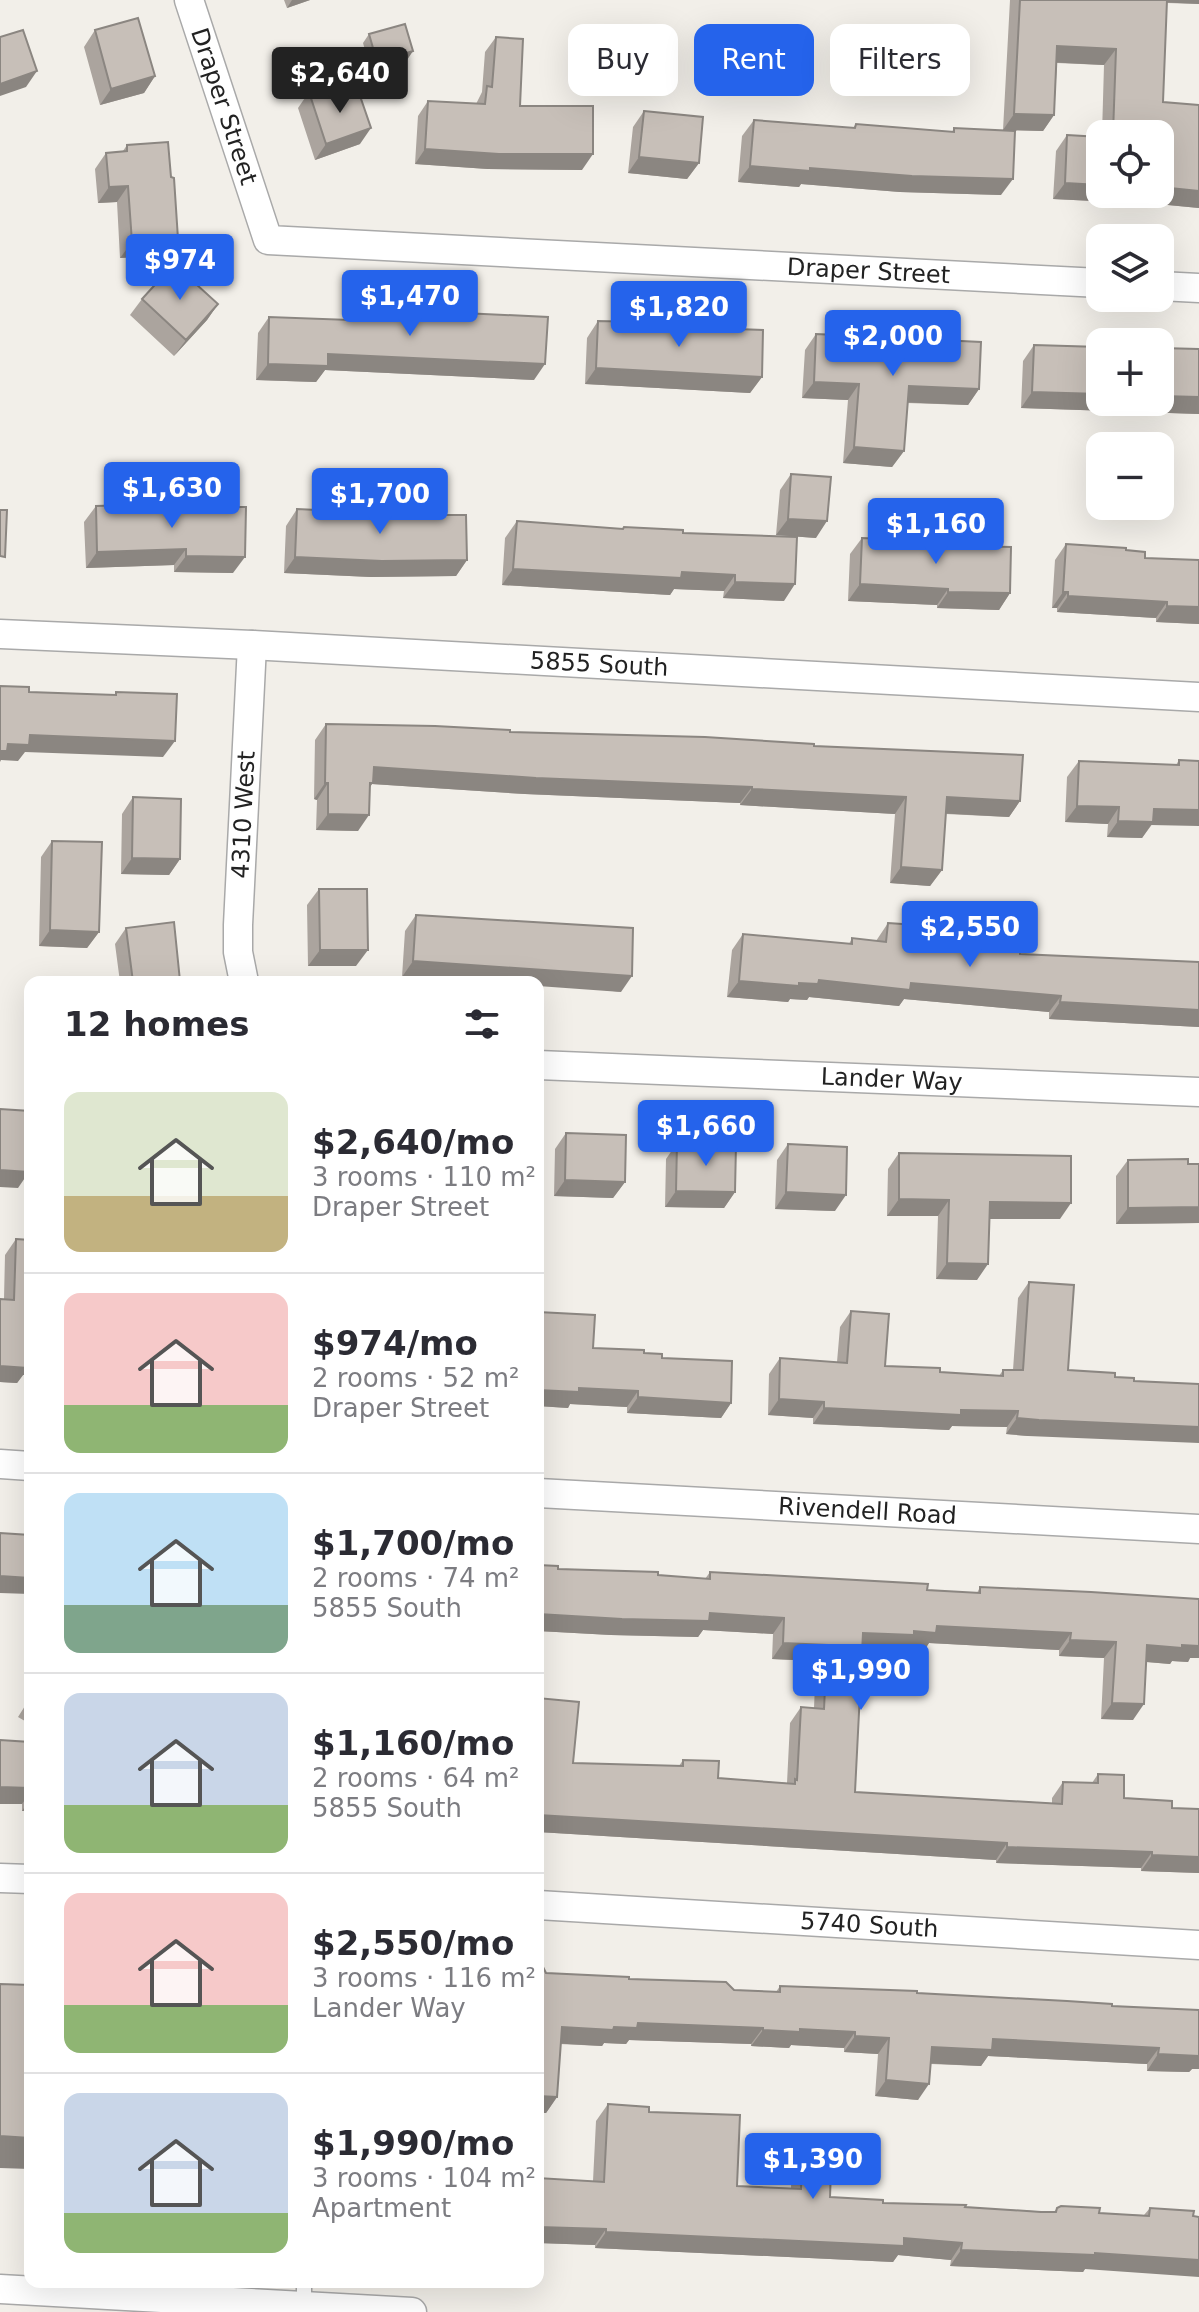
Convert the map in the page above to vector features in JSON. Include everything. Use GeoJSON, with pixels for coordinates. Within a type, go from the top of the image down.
{"type":"FeatureCollection","features":[{"type":"Feature","properties":{"kind":"street","name":"Draper Street"},"geometry":{"type":"LineString","coordinates":[[189,0],[268,240],[1086,282]]}},
{"type":"Feature","properties":{"kind":"street"},"geometry":{"type":"LineString","coordinates":[[1174,287],[1199,288]]}},
{"type":"Feature","properties":{"kind":"street","name":"5855 South"},"geometry":{"type":"LineString","coordinates":[[0,634],[1199,697]]}},
{"type":"Feature","properties":{"kind":"street","name":"4310 West"},"geometry":{"type":"LineString","coordinates":[[243,976],[238,952],[238,925],[252,645]]}},
{"type":"Feature","properties":{"kind":"street","name":"Lander Way"},"geometry":{"type":"LineString","coordinates":[[544,1065],[1199,1092]]}},
{"type":"Feature","properties":{"kind":"street"},"geometry":{"type":"LineString","coordinates":[[0,1464],[24,1466]]}},
{"type":"Feature","properties":{"kind":"street","name":"Rivendell Road"},"geometry":{"type":"LineString","coordinates":[[544,1493],[1199,1529]]}},
{"type":"Feature","properties":{"kind":"street"},"geometry":{"type":"LineString","coordinates":[[0,1878],[24,1879]]}},
{"type":"Feature","properties":{"kind":"street","name":"5740 South"},"geometry":{"type":"LineString","coordinates":[[544,1905],[1199,1945]]}},
{"type":"Feature","properties":{"kind":"street"},"geometry":{"type":"LineString","coordinates":[[0,2289],[304,2294],[412,2312]]}},
{"type":"Feature","properties":{"kind":"building"},"geometry":{"type":"Polygon","coordinates":[[[1020,0],[1167,0],[1163,102],[1199,105],[1199,191],[1174,188],[1174,120],[1113,120],[1116,49],[1057,46],[1054,115],[1014,114],[1020,0]]]}},
{"type":"Feature","properties":{"kind":"building"},"geometry":{"type":"Polygon","coordinates":[[[138,18],[155,76],[111,89],[95,30],[138,18]]]}},
{"type":"Feature","properties":{"kind":"building"},"geometry":{"type":"Polygon","coordinates":[[[405,24],[413,51],[377,62],[369,34],[405,24]]]}},
{"type":"Feature","properties":{"kind":"building"},"geometry":{"type":"Polygon","coordinates":[[[23,30],[37,71],[0,84],[0,37],[23,30]]]}},
{"type":"Feature","properties":{"kind":"building"},"geometry":{"type":"Polygon","coordinates":[[[496,37],[523,39],[520,106],[593,106],[593,154],[499,154],[425,149],[428,101],[485,104],[487,86],[492,87],[496,37]]]}},
{"type":"Feature","properties":{"kind":"building"},"geometry":{"type":"Polygon","coordinates":[[[309,92],[360,96],[371,128],[326,144],[309,92]]]}},
{"type":"Feature","properties":{"kind":"building"},"geometry":{"type":"Polygon","coordinates":[[[644,111],[703,117],[699,163],[639,157],[644,111]]]}},
{"type":"Feature","properties":{"kind":"building"},"geometry":{"type":"Polygon","coordinates":[[[754,120],[855,128],[856,124],[954,132],[954,128],[1015,131],[1013,179],[750,166],[754,120]]]}},
{"type":"Feature","properties":{"kind":"building"},"geometry":{"type":"Polygon","coordinates":[[[1067,135],[1086,136],[1086,184],[1065,183],[1067,135]]]}},
{"type":"Feature","properties":{"kind":"building"},"geometry":{"type":"Polygon","coordinates":[[[168,142],[178,239],[132,242],[128,186],[109,187],[106,153],[127,151],[127,145],[168,142]]]}},
{"type":"Feature","properties":{"kind":"building"},"geometry":{"type":"Polygon","coordinates":[[[174,264],[218,304],[186,340],[142,299],[174,264]]]}},
{"type":"Feature","properties":{"kind":"building"},"geometry":{"type":"Polygon","coordinates":[[[378,309],[548,317],[545,364],[328,354],[328,366],[268,364],[269,317],[377,321],[378,309]]]}},
{"type":"Feature","properties":{"kind":"building"},"geometry":{"type":"Polygon","coordinates":[[[598,321],[763,330],[762,377],[596,368],[598,321]]]}},
{"type":"Feature","properties":{"kind":"building"},"geometry":{"type":"Polygon","coordinates":[[[816,334],[981,342],[979,389],[909,386],[904,451],[854,447],[859,384],[814,382],[816,334]]]}},
{"type":"Feature","properties":{"kind":"building"},"geometry":{"type":"Polygon","coordinates":[[[1034,345],[1086,347],[1086,394],[1032,392],[1034,345]]]}},
{"type":"Feature","properties":{"kind":"building"},"geometry":{"type":"Polygon","coordinates":[[[1174,348],[1199,349],[1199,397],[1174,396],[1174,348]]]}},
{"type":"Feature","properties":{"kind":"building"},"geometry":{"type":"Polygon","coordinates":[[[791,474],[831,477],[827,521],[788,519],[791,474]]]}},
{"type":"Feature","properties":{"kind":"building"},"geometry":{"type":"Polygon","coordinates":[[[161,504],[161,507],[246,507],[245,557],[186,556],[186,549],[97,552],[96,506],[161,504]]]}},
{"type":"Feature","properties":{"kind":"building"},"geometry":{"type":"Polygon","coordinates":[[[297,509],[466,515],[467,560],[382,561],[295,557],[297,509]]]}},
{"type":"Feature","properties":{"kind":"building"},"geometry":{"type":"Polygon","coordinates":[[[0,510],[7,510],[5,557],[0,556],[0,510]]]}},
{"type":"Feature","properties":{"kind":"building"},"geometry":{"type":"Polygon","coordinates":[[[517,521],[683,530],[683,533],[797,537],[795,584],[735,582],[735,575],[682,572],[681,578],[513,569],[517,521]]]}},
{"type":"Feature","properties":{"kind":"building"},"geometry":{"type":"Polygon","coordinates":[[[862,538],[926,541],[926,545],[1011,547],[1010,593],[948,592],[948,589],[860,584],[862,538]]]}},
{"type":"Feature","properties":{"kind":"building"},"geometry":{"type":"Polygon","coordinates":[[[1066,544],[1126,548],[1145,552],[1145,558],[1199,560],[1199,607],[1068,596],[1068,592],[1063,592],[1066,544]]]}},
{"type":"Feature","properties":{"kind":"building"},"geometry":{"type":"Polygon","coordinates":[[[0,686],[29,687],[29,692],[177,694],[175,741],[30,735],[29,745],[8,744],[7,751],[0,751],[0,686]]]}},
{"type":"Feature","properties":{"kind":"building"},"geometry":{"type":"Polygon","coordinates":[[[326,724],[705,737],[814,746],[1023,755],[1020,801],[947,797],[942,870],[901,867],[906,797],[374,767],[369,815],[328,814],[326,724]]]}},
{"type":"Feature","properties":{"kind":"building"},"geometry":{"type":"Polygon","coordinates":[[[1179,760],[1199,761],[1199,810],[1154,809],[1153,822],[1118,821],[1119,807],[1077,806],[1079,761],[1179,765],[1179,760]]]}},
{"type":"Feature","properties":{"kind":"building"},"geometry":{"type":"Polygon","coordinates":[[[133,797],[181,799],[180,859],[132,858],[133,797]]]}},
{"type":"Feature","properties":{"kind":"building"},"geometry":{"type":"Polygon","coordinates":[[[52,841],[102,842],[99,932],[50,930],[52,841]]]}},
{"type":"Feature","properties":{"kind":"building"},"geometry":{"type":"Polygon","coordinates":[[[319,889],[367,889],[368,950],[320,950],[319,889]]]}},
{"type":"Feature","properties":{"kind":"building"},"geometry":{"type":"Polygon","coordinates":[[[416,915],[633,928],[632,976],[413,961],[416,915]]]}},
{"type":"Feature","properties":{"kind":"building"},"geometry":{"type":"Polygon","coordinates":[[[174,922],[179,976],[132,976],[126,928],[174,922]]]}},
{"type":"Feature","properties":{"kind":"building"},"geometry":{"type":"Polygon","coordinates":[[[888,923],[916,925],[915,936],[1020,945],[1020,954],[1199,962],[1199,1010],[1060,1002],[1061,996],[911,983],[910,990],[819,980],[818,984],[799,983],[799,986],[739,981],[743,934],[852,944],[852,938],[886,942],[888,923]]]}},
{"type":"Feature","properties":{"kind":"building"},"geometry":{"type":"Polygon","coordinates":[[[0,1109],[24,1111],[24,1172],[0,1170],[0,1109]]]}},
{"type":"Feature","properties":{"kind":"building"},"geometry":{"type":"Polygon","coordinates":[[[566,1133],[626,1135],[625,1182],[565,1180],[566,1133]]]}},
{"type":"Feature","properties":{"kind":"building"},"geometry":{"type":"Polygon","coordinates":[[[677,1143],[736,1144],[735,1192],[676,1191],[677,1143]]]}},
{"type":"Feature","properties":{"kind":"building"},"geometry":{"type":"Polygon","coordinates":[[[788,1144],[847,1147],[846,1195],[786,1192],[788,1144]]]}},
{"type":"Feature","properties":{"kind":"building"},"geometry":{"type":"Polygon","coordinates":[[[899,1153],[1071,1156],[1071,1203],[990,1202],[988,1264],[947,1263],[949,1200],[899,1199],[899,1153]]]}},
{"type":"Feature","properties":{"kind":"building"},"geometry":{"type":"Polygon","coordinates":[[[1188,1159],[1188,1164],[1199,1164],[1199,1207],[1128,1208],[1128,1160],[1188,1159]]]}},
{"type":"Feature","properties":{"kind":"building"},"geometry":{"type":"Polygon","coordinates":[[[16,1239],[24,1240],[24,1368],[0,1366],[0,1299],[14,1300],[16,1239]]]}},
{"type":"Feature","properties":{"kind":"building"},"geometry":{"type":"Polygon","coordinates":[[[1029,1282],[1074,1285],[1068,1370],[1115,1373],[1115,1377],[1134,1378],[1134,1381],[1199,1384],[1199,1427],[1039,1420],[1017,1418],[1018,1411],[961,1410],[961,1415],[824,1408],[824,1402],[779,1399],[780,1358],[847,1363],[851,1311],[889,1314],[885,1366],[940,1368],[940,1372],[1003,1376],[1003,1370],[1023,1370],[1029,1282]]]}},
{"type":"Feature","properties":{"kind":"building"},"geometry":{"type":"Polygon","coordinates":[[[544,1312],[595,1315],[593,1348],[644,1350],[644,1353],[662,1354],[662,1358],[732,1361],[731,1403],[638,1397],[638,1391],[579,1388],[579,1392],[544,1390],[544,1312]]]}},
{"type":"Feature","properties":{"kind":"building"},"geometry":{"type":"Polygon","coordinates":[[[0,1533],[24,1535],[24,1578],[0,1576],[0,1533]]]}},
{"type":"Feature","properties":{"kind":"building"},"geometry":{"type":"Polygon","coordinates":[[[544,1565],[558,1566],[558,1569],[658,1572],[658,1575],[710,1579],[710,1572],[928,1584],[927,1590],[980,1593],[980,1587],[1199,1599],[1199,1646],[1147,1645],[1144,1704],[1112,1703],[1116,1642],[1070,1640],[1071,1633],[937,1626],[936,1633],[863,1633],[855,1792],[1062,1804],[1063,1782],[1098,1783],[1098,1774],[1124,1775],[1124,1798],[1172,1801],[1172,1808],[1199,1809],[1199,1857],[544,1815],[544,1699],[579,1702],[573,1763],[683,1766],[683,1760],[719,1761],[718,1778],[795,1784],[797,1780],[801,1707],[824,1709],[827,1645],[783,1643],[784,1618],[710,1613],[709,1621],[544,1614],[544,1565]]]}},
{"type":"Feature","properties":{"kind":"building"},"geometry":{"type":"Polygon","coordinates":[[[0,1740],[24,1742],[24,1788],[0,1787],[0,1740]]]}},
{"type":"Feature","properties":{"kind":"building"},"geometry":{"type":"Polygon","coordinates":[[[544,1969],[546,1973],[629,1979],[726,1982],[734,1990],[780,1992],[780,1986],[917,1991],[1199,2010],[1199,2056],[1158,2054],[1159,2048],[993,2039],[992,2050],[932,2047],[929,2084],[886,2080],[889,2038],[855,2036],[855,2032],[638,2023],[637,2028],[614,2027],[613,2030],[562,2027],[557,2097],[544,2096],[544,1969]]]}},
{"type":"Feature","properties":{"kind":"building"},"geometry":{"type":"Polygon","coordinates":[[[0,1984],[24,1985],[24,2138],[0,2136],[0,1984]]]}},
{"type":"Feature","properties":{"kind":"building"},"geometry":{"type":"Polygon","coordinates":[[[608,2104],[649,2107],[649,2112],[740,2115],[737,2186],[801,2189],[803,2142],[832,2143],[830,2197],[1041,2212],[1056,2212],[1061,2206],[1100,2208],[1099,2213],[1149,2216],[1150,2208],[1194,2211],[1193,2216],[1199,2217],[1199,2260],[1095,2253],[961,2250],[962,2243],[904,2238],[904,2246],[544,2227],[544,2178],[604,2182],[608,2104]]]}}]}
